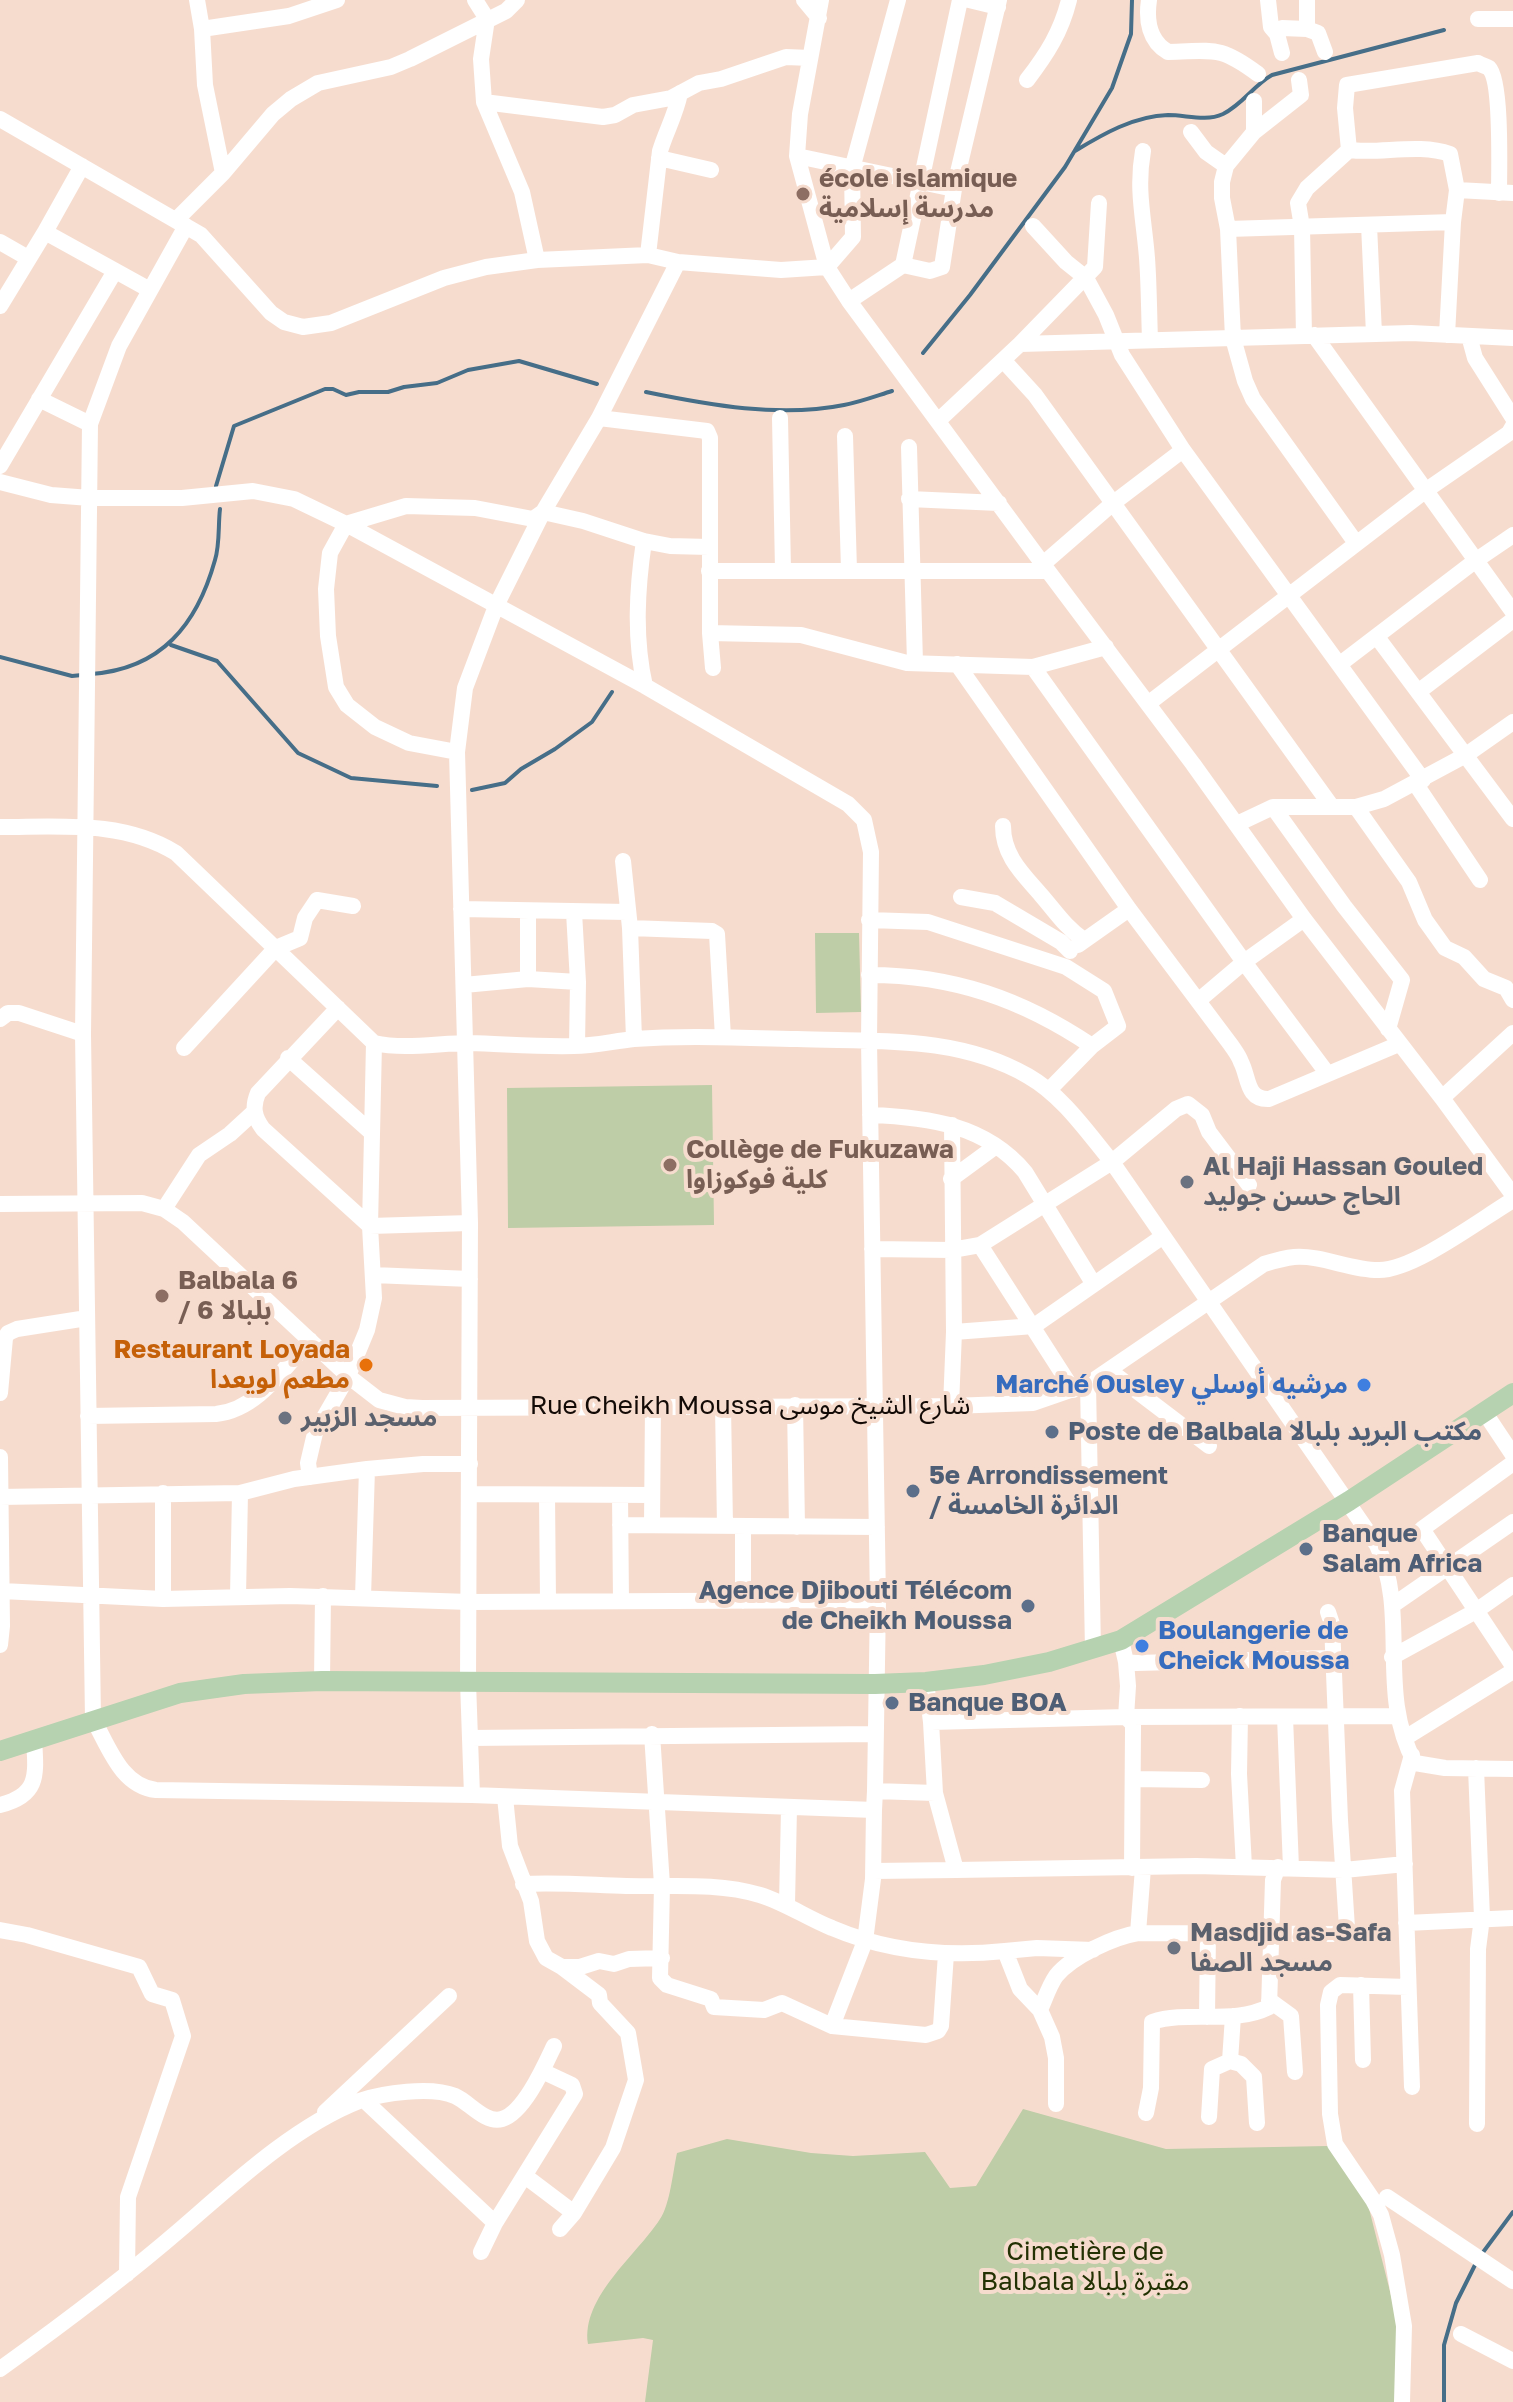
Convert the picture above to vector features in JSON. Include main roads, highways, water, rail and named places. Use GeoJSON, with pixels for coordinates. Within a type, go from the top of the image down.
{"type":"FeatureCollection","features":[{"type":"Feature","properties":{"kind":"main road"},"geometry":{"type":"LineString","coordinates":[[0,1751],[93,1719],[210,1687],[322,1681],[875,1684],[984,1675],[1049,1662],[1121,1640],[1349,1501],[1513,1393]]}},
{"type":"Feature","properties":{"kind":"waterway"},"geometry":{"type":"LineString","coordinates":[[923,353],[1065,167],[1112,88],[1131,34],[1132,0]]}},
{"type":"Feature","properties":{"kind":"waterway"},"geometry":{"type":"LineString","coordinates":[[1075,151],[1131,122],[1155,116],[1203,118],[1223,114],[1272,75],[1444,30]]}},
{"type":"Feature","properties":{"kind":"waterway"},"geometry":{"type":"LineString","coordinates":[[216,486],[234,426],[325,389],[346,395],[388,392],[437,383],[468,370],[519,361],[597,384]]}},
{"type":"Feature","properties":{"kind":"waterway"},"geometry":{"type":"LineString","coordinates":[[646,392],[719,405],[795,410],[844,405],[892,391]]}},
{"type":"Feature","properties":{"kind":"waterway"},"geometry":{"type":"LineString","coordinates":[[91,674],[116,670],[156,653],[186,623],[198,605],[215,560],[220,509]]}},
{"type":"Feature","properties":{"kind":"waterway"},"geometry":{"type":"LineString","coordinates":[[171,645],[217,661],[298,753],[351,778],[437,786]]}},
{"type":"Feature","properties":{"kind":"waterway"},"geometry":{"type":"LineString","coordinates":[[0,657],[72,676],[82,675]]}},
{"type":"Feature","properties":{"kind":"waterway"},"geometry":{"type":"LineString","coordinates":[[472,790],[505,783],[521,769],[555,749],[592,722],[612,692]]}},
{"type":"Feature","properties":{"kind":"waterway"},"geometry":{"type":"LineString","coordinates":[[1481,2255],[1513,2212]]}},
{"type":"Feature","properties":{"kind":"waterway"},"geometry":{"type":"LineString","coordinates":[[1444,2402],[1444,2345],[1456,2303],[1476,2263]]}},
{"type":"Feature","properties":{"kind":"place","name":"école islamique مدرسة إسلامية"},"geometry":{"type":"Point","coordinates":[803,194]}},
{"type":"Feature","properties":{"kind":"place","name":"Collège de Fukuzawa كلية فوكوزاوا"},"geometry":{"type":"Point","coordinates":[670,1165]}},
{"type":"Feature","properties":{"kind":"place","name":"Al Haji Hassan Gouled الحاج حسن جوليد"},"geometry":{"type":"Point","coordinates":[1187,1182]}},
{"type":"Feature","properties":{"kind":"place","name":"Balbala 6 / بلبالا 6"},"geometry":{"type":"Point","coordinates":[162,1296]}},
{"type":"Feature","properties":{"kind":"place","name":"Restaurant Loyada مطعم لويعدا"},"geometry":{"type":"Point","coordinates":[366,1365]}},
{"type":"Feature","properties":{"kind":"place","name":"Marché Ousley مرشيه أوسلي"},"geometry":{"type":"Point","coordinates":[1364,1385]}},
{"type":"Feature","properties":{"kind":"place","name":"مسجد الزبير"},"geometry":{"type":"Point","coordinates":[285,1418]}},
{"type":"Feature","properties":{"kind":"place","name":"Poste de Balbala مكتب البريد بلبالا"},"geometry":{"type":"Point","coordinates":[1052,1432]}},
{"type":"Feature","properties":{"kind":"place","name":"5e Arrondissement / الدائرة الخامسة"},"geometry":{"type":"Point","coordinates":[913,1491]}},
{"type":"Feature","properties":{"kind":"place","name":"Banque Salam Africa"},"geometry":{"type":"Point","coordinates":[1306,1549]}},
{"type":"Feature","properties":{"kind":"place","name":"Agence Djibouti Télécom de Cheikh Moussa"},"geometry":{"type":"Point","coordinates":[1028,1606]}},
{"type":"Feature","properties":{"kind":"place","name":"Boulangerie de Cheick Moussa"},"geometry":{"type":"Point","coordinates":[1142,1646]}},
{"type":"Feature","properties":{"kind":"place","name":"Banque BOA"},"geometry":{"type":"Point","coordinates":[892,1703]}},
{"type":"Feature","properties":{"kind":"place","name":"Masdjid as-Safa مسجد الصفا"},"geometry":{"type":"Point","coordinates":[1174,1948]}},
{"type":"Feature","properties":{"kind":"park label","name":"Cimetière de Balbala مقبرة بلبالا"},"geometry":{"type":"Point","coordinates":[1085,2267]}}]}
